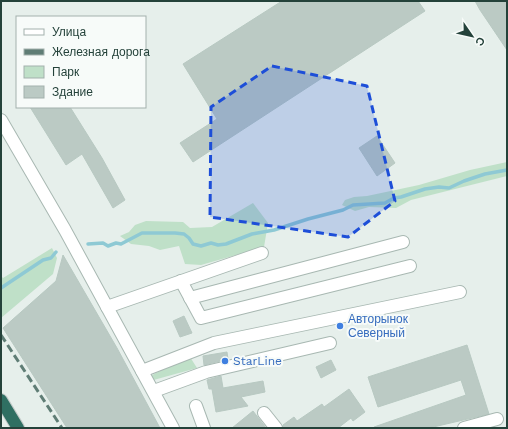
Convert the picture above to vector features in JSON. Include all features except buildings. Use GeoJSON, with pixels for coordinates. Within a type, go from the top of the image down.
{"type":"FeatureCollection","features":[{"type":"Feature","properties":{"kind":"highway"},"geometry":{"type":"LineString","coordinates":[[1,400],[18,428]]}},
{"type":"Feature","properties":{"kind":"lane"},"geometry":{"type":"LineString","coordinates":[[1,120],[65,230],[174,428]]}},
{"type":"Feature","properties":{"kind":"lane"},"geometry":{"type":"LineString","coordinates":[[190,298],[403,242]]}},
{"type":"Feature","properties":{"kind":"lane"},"geometry":{"type":"LineString","coordinates":[[107,307],[262,253]]}},
{"type":"Feature","properties":{"kind":"lane"},"geometry":{"type":"LineString","coordinates":[[181,282],[200,318],[410,266]]}},
{"type":"Feature","properties":{"kind":"lane"},"geometry":{"type":"LineString","coordinates":[[142,371],[214,343],[460,292]]}},
{"type":"Feature","properties":{"kind":"lane"},"geometry":{"type":"LineString","coordinates":[[154,391],[206,372],[330,343]]}},
{"type":"Feature","properties":{"kind":"lane"},"geometry":{"type":"LineString","coordinates":[[196,406],[204,428]]}},
{"type":"Feature","properties":{"kind":"lane"},"geometry":{"type":"LineString","coordinates":[[264,413],[276,428]]}},
{"type":"Feature","properties":{"kind":"lane"},"geometry":{"type":"LineString","coordinates":[[464,428],[497,419]]}},
{"type":"Feature","properties":{"kind":"highlighted area"},"geometry":{"type":"Polygon","coordinates":[[[272,66],[367,86],[395,201],[348,237],[210,217],[211,107],[272,66]]]}},
{"type":"Feature","properties":{"kind":"green space"},"geometry":{"type":"Polygon","coordinates":[[[507,162],[507,176],[411,200],[396,208],[369,207],[355,211],[342,205],[345,200],[354,197],[367,196],[419,185],[470,170],[507,162]]]}},
{"type":"Feature","properties":{"kind":"green space"},"geometry":{"type":"Polygon","coordinates":[[[253,203],[268,223],[264,247],[201,265],[185,264],[179,246],[160,250],[149,246],[131,244],[120,236],[129,232],[135,225],[146,221],[183,222],[190,228],[212,227],[253,203]]]}},
{"type":"Feature","properties":{"kind":"green space"},"geometry":{"type":"Polygon","coordinates":[[[52,248],[57,258],[53,274],[1,318],[1,276],[3,278],[52,248]]]}},
{"type":"Feature","properties":{"kind":"green space"},"geometry":{"type":"Polygon","coordinates":[[[190,357],[197,368],[150,381],[150,377],[154,374],[190,357]]]}},
{"type":"Feature","properties":{"kind":"waterway"},"geometry":{"type":"LineString","coordinates":[[88,244],[103,243],[108,246],[116,243],[121,244],[142,233],[184,234],[193,244],[201,246],[211,243],[218,245],[226,244],[252,234],[274,230],[343,210],[353,205],[385,203],[394,198],[425,189],[439,187],[449,188],[485,174],[507,170]]}},
{"type":"Feature","properties":{"kind":"waterway"},"geometry":{"type":"LineString","coordinates":[[1,288],[43,260],[51,258],[56,252]]}},
{"type":"Feature","properties":{"kind":"railway"},"geometry":{"type":"LineString","coordinates":[[1,335],[62,428]]}},
{"type":"Feature","properties":{"kind":"place","name":"Авторынок Северный"},"geometry":{"type":"Point","coordinates":[340,326]}},
{"type":"Feature","properties":{"kind":"place","name":"StarLine"},"geometry":{"type":"Point","coordinates":[225,361]}}]}
